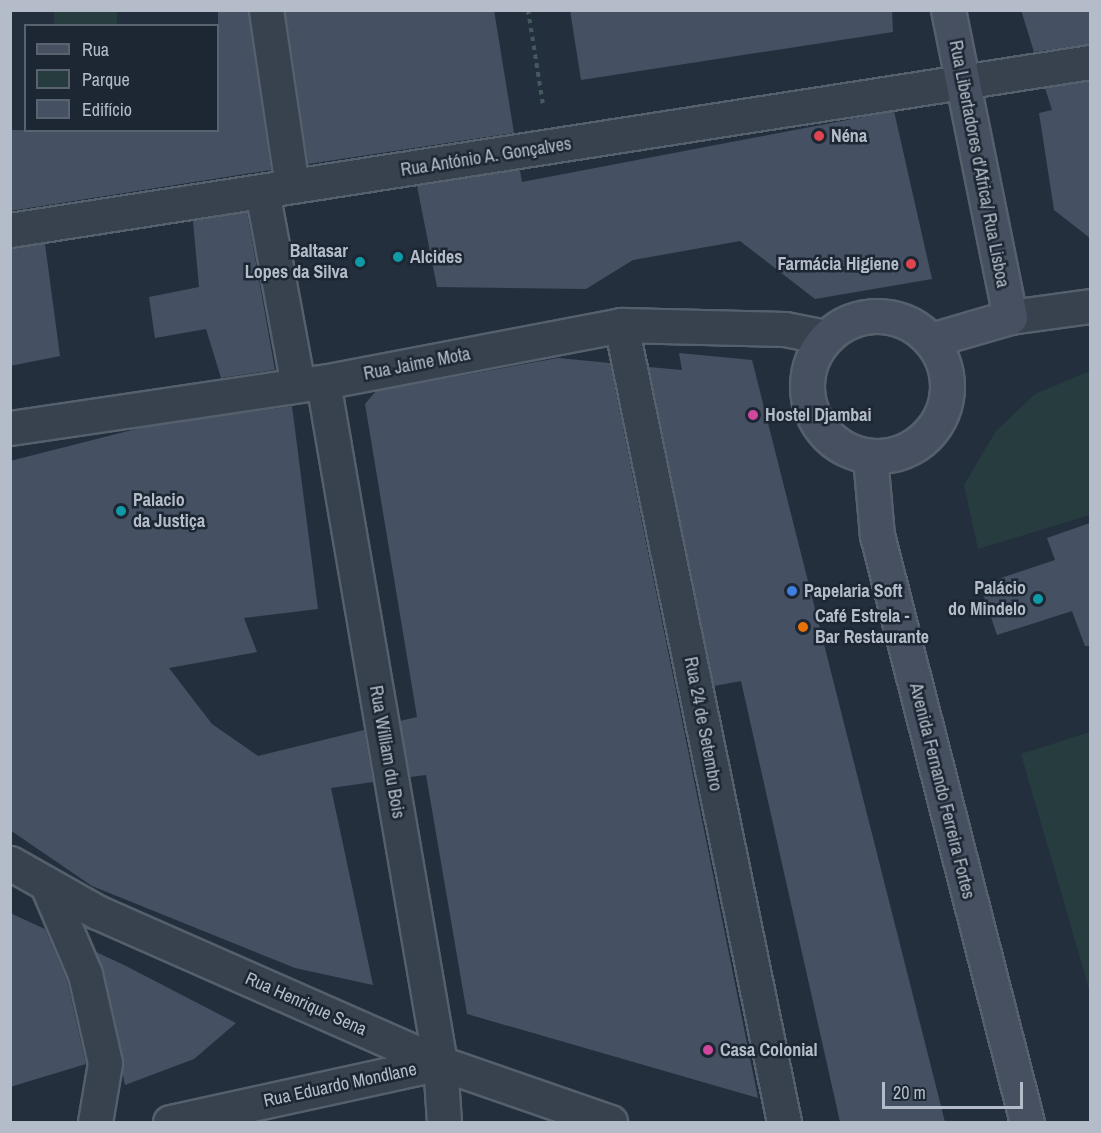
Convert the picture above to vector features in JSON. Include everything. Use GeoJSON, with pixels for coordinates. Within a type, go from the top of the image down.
{"type":"FeatureCollection","features":[{"type":"Feature","properties":{"kind":"main road","name":"Rua Libertadores d'Africa/ Rua Lisboa"},"geometry":{"type":"LineString","coordinates":[[948,10],[1010,317]]}},
{"type":"Feature","properties":{"kind":"main road"},"geometry":{"type":"LineString","coordinates":[[866,315],[913,324],[931,340],[948,385],[933,430],[908,449],[870,457],[829,439],[807,400],[812,356],[825,338],[866,315]]}},
{"type":"Feature","properties":{"kind":"main road"},"geometry":{"type":"LineString","coordinates":[[931,340],[1010,317]]}},
{"type":"Feature","properties":{"kind":"main road","name":"Avenida Fernando Ferreira Fortes"},"geometry":{"type":"LineString","coordinates":[[870,457],[877,535],[1027,1122]]}},
{"type":"Feature","properties":{"kind":"street","name":"Rua William du Bois"},"geometry":{"type":"LineString","coordinates":[[266,10],[277,189],[310,383],[440,1063],[444,1122]]}},
{"type":"Feature","properties":{"kind":"street","name":"Rua António A. Gonçalves"},"geometry":{"type":"LineString","coordinates":[[10,230],[550,147],[961,79],[1090,62]]}},
{"type":"Feature","properties":{"kind":"street"},"geometry":{"type":"LineString","coordinates":[[1010,317],[1090,306]]}},
{"type":"Feature","properties":{"kind":"street","name":"Rua Jaime Mota"},"geometry":{"type":"LineString","coordinates":[[10,429],[310,383],[621,325],[785,329],[825,338]]}},
{"type":"Feature","properties":{"kind":"street","name":"Rua 24 de Setembro"},"geometry":{"type":"LineString","coordinates":[[621,325],[784,1122]]}},
{"type":"Feature","properties":{"kind":"street","name":"Rua Henrique Sena"},"geometry":{"type":"LineString","coordinates":[[10,864],[97,912],[440,1063],[610,1122]]}},
{"type":"Feature","properties":{"kind":"street"},"geometry":{"type":"LineString","coordinates":[[47,885],[85,974],[105,1063],[95,1122]]}},
{"type":"Feature","properties":{"kind":"street","name":"Rua Eduardo Mondlane"},"geometry":{"type":"LineString","coordinates":[[170,1122],[440,1063]]}},
{"type":"Feature","properties":{"kind":"path"},"geometry":{"type":"LineString","coordinates":[[528,10],[550,147]]}},
{"type":"Feature","properties":{"kind":"green space"},"geometry":{"type":"Polygon","coordinates":[[[54,11],[117,11],[117,24],[54,24],[54,11]]]}},
{"type":"Feature","properties":{"kind":"green space"},"geometry":{"type":"Polygon","coordinates":[[[1090,371],[1090,515],[978,549],[964,485],[996,431],[1035,394],[1090,371]]]}},
{"type":"Feature","properties":{"kind":"green space"},"geometry":{"type":"Polygon","coordinates":[[[1090,732],[1090,992],[1021,754],[1090,732]]]}},
{"type":"Feature","properties":{"kind":"building"},"geometry":{"type":"Polygon","coordinates":[[[218,10],[248,10],[271,170],[10,211],[10,130],[24,130],[24,132],[219,132],[218,10]]]}},
{"type":"Feature","properties":{"kind":"building"},"geometry":{"type":"Polygon","coordinates":[[[285,10],[494,10],[514,133],[308,164],[285,10]]]}},
{"type":"Feature","properties":{"kind":"building"},"geometry":{"type":"Polygon","coordinates":[[[570,10],[892,10],[893,32],[581,80],[570,10]]]}},
{"type":"Feature","properties":{"kind":"building"},"geometry":{"type":"Polygon","coordinates":[[[1021,10],[1090,10],[1090,44],[1034,52],[1021,10]]]}},
{"type":"Feature","properties":{"kind":"building"},"geometry":{"type":"Polygon","coordinates":[[[1090,81],[1090,238],[1054,210],[1039,113],[1052,110],[1045,88],[1090,81]]]}},
{"type":"Feature","properties":{"kind":"building"},"geometry":{"type":"Polygon","coordinates":[[[894,111],[932,279],[815,299],[740,241],[633,260],[586,289],[437,287],[417,186],[520,170],[522,182],[894,111]]]}},
{"type":"Feature","properties":{"kind":"building"},"geometry":{"type":"Polygon","coordinates":[[[247,212],[275,370],[221,378],[206,329],[155,338],[149,297],[199,287],[193,221],[247,212]]]}},
{"type":"Feature","properties":{"kind":"building"},"geometry":{"type":"Polygon","coordinates":[[[45,244],[60,356],[10,366],[10,248],[45,244]]]}},
{"type":"Feature","properties":{"kind":"building"},"geometry":{"type":"Polygon","coordinates":[[[679,353],[752,360],[945,1122],[840,1122],[741,681],[714,686],[649,367],[682,370],[679,353]]]}},
{"type":"Feature","properties":{"kind":"building"},"geometry":{"type":"Polygon","coordinates":[[[558,358],[610,363],[758,1098],[467,1014],[426,775],[410,777],[400,721],[417,717],[365,404],[376,391],[558,358]]]}},
{"type":"Feature","properties":{"kind":"building"},"geometry":{"type":"Polygon","coordinates":[[[292,406],[318,609],[244,618],[257,652],[169,668],[212,724],[258,756],[364,730],[373,782],[331,788],[373,985],[295,968],[92,886],[10,830],[10,461],[144,427],[292,406]]]}},
{"type":"Feature","properties":{"kind":"building","name":"Palácio do Mindelo"},"geometry":{"type":"Polygon","coordinates":[[[1090,523],[1090,646],[1085,646],[1072,611],[997,635],[980,585],[1055,560],[1047,538],[1090,523]]]}},
{"type":"Feature","properties":{"kind":"building"},"geometry":{"type":"Polygon","coordinates":[[[10,913],[45,929],[67,980],[86,1064],[10,1087],[10,913]]]}},
{"type":"Feature","properties":{"kind":"building"},"geometry":{"type":"Polygon","coordinates":[[[96,952],[236,1023],[194,1059],[125,1085],[96,952]]]}},
{"type":"Feature","properties":{"kind":"place","name":"Néna"},"geometry":{"type":"Point","coordinates":[819,136]}},
{"type":"Feature","properties":{"kind":"place","name":"Alcides"},"geometry":{"type":"Point","coordinates":[398,257]}},
{"type":"Feature","properties":{"kind":"place","name":"Baltasar Lopes da Silva"},"geometry":{"type":"Point","coordinates":[360,262]}},
{"type":"Feature","properties":{"kind":"place","name":"Farmácia Higiene"},"geometry":{"type":"Point","coordinates":[911,264]}},
{"type":"Feature","properties":{"kind":"place","name":"Hostel Djambai"},"geometry":{"type":"Point","coordinates":[753,415]}},
{"type":"Feature","properties":{"kind":"place","name":"Palacio da Justiça"},"geometry":{"type":"Point","coordinates":[121,511]}},
{"type":"Feature","properties":{"kind":"place","name":"Papelaria Soft"},"geometry":{"type":"Point","coordinates":[792,591]}},
{"type":"Feature","properties":{"kind":"place","name":"Palácio do Mindelo"},"geometry":{"type":"Point","coordinates":[1038,599]}},
{"type":"Feature","properties":{"kind":"place","name":"Café Estrela - Bar Restaurante"},"geometry":{"type":"Point","coordinates":[803,627]}},
{"type":"Feature","properties":{"kind":"place","name":"Casa Colonial"},"geometry":{"type":"Point","coordinates":[708,1050]}}]}
